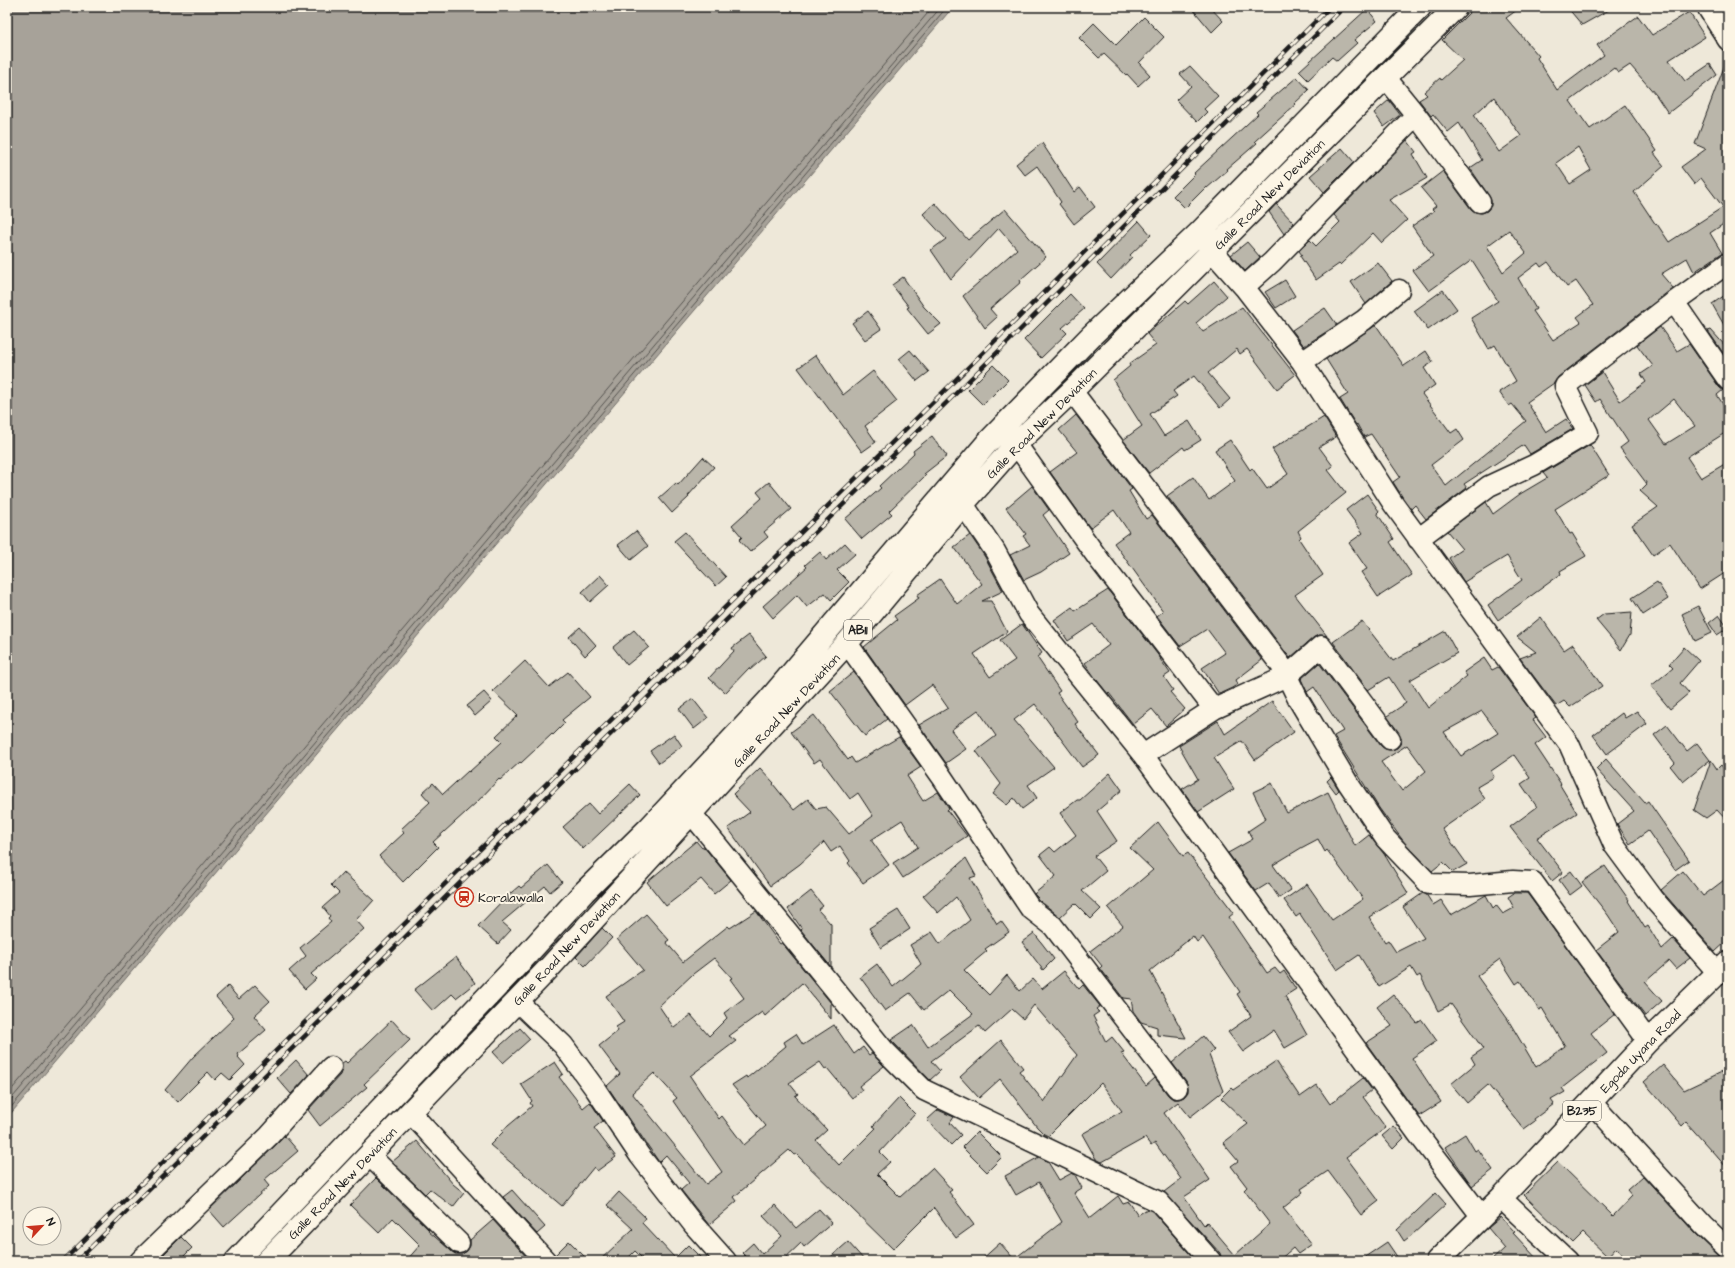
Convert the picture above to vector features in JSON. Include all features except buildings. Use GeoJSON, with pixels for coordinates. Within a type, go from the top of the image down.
{"type":"FeatureCollection","features":[{"type":"Feature","properties":{"kind":"main road","name":"Galle Road New Deviation"},"geometry":{"type":"LineString","coordinates":[[236,1261],[523,959],[584,892],[649,828],[768,701],[987,443],[1090,336],[1200,232],[1420,7]]}},
{"type":"Feature","properties":{"kind":"main road","name":"Galle Road New Deviation"},"geometry":{"type":"LineString","coordinates":[[267,1261],[517,1002],[847,643],[963,504],[1016,444],[1072,391],[1456,7]]}},
{"type":"Feature","properties":{"kind":"main road","name":"Egoda Uyana Road"},"geometry":{"type":"LineString","coordinates":[[1437,1261],[1501,1198],[1648,1041],[1723,968]]}},
{"type":"Feature","properties":{"kind":"street"},"geometry":{"type":"LineString","coordinates":[[1707,7],[1728,40]]}},
{"type":"Feature","properties":{"kind":"street"},"geometry":{"type":"LineString","coordinates":[[1386,78],[1480,202]]}},
{"type":"Feature","properties":{"kind":"street"},"geometry":{"type":"LineString","coordinates":[[1244,287],[1272,262],[1416,116]]}},
{"type":"Feature","properties":{"kind":"street"},"geometry":{"type":"LineString","coordinates":[[1200,232],[1212,251],[1244,287],[1302,362],[1394,505],[1569,744],[1614,845],[1656,902],[1723,968]]}},
{"type":"Feature","properties":{"kind":"street"},"geometry":{"type":"LineString","coordinates":[[1418,539],[1489,486],[1534,465],[1588,433],[1565,386],[1674,302],[1728,264]]}},
{"type":"Feature","properties":{"kind":"street"},"geometry":{"type":"LineString","coordinates":[[1302,362],[1364,320],[1399,290]]}},
{"type":"Feature","properties":{"kind":"street"},"geometry":{"type":"LineString","coordinates":[[1674,302],[1728,380]]}},
{"type":"Feature","properties":{"kind":"street"},"geometry":{"type":"LineString","coordinates":[[1072,391],[1283,668],[1298,699],[1344,776],[1385,838],[1429,884],[1470,885],[1513,881],[1533,882],[1648,1041]]}},
{"type":"Feature","properties":{"kind":"street"},"geometry":{"type":"LineString","coordinates":[[1016,444],[1100,561],[1214,709]]}},
{"type":"Feature","properties":{"kind":"street"},"geometry":{"type":"LineString","coordinates":[[963,504],[995,551],[1029,614],[1143,755],[1418,1134],[1482,1217]]}},
{"type":"Feature","properties":{"kind":"street"},"geometry":{"type":"LineString","coordinates":[[847,643],[942,778],[1030,908],[1053,926],[1177,1088]]}},
{"type":"Feature","properties":{"kind":"street"},"geometry":{"type":"LineString","coordinates":[[1143,755],[1214,709],[1287,676],[1321,646],[1390,739]]}},
{"type":"Feature","properties":{"kind":"street"},"geometry":{"type":"LineString","coordinates":[[691,813],[884,1050],[924,1090],[1159,1202],[1211,1261]]}},
{"type":"Feature","properties":{"kind":"street"},"geometry":{"type":"LineString","coordinates":[[517,1002],[563,1045],[596,1090],[640,1156],[693,1224],[726,1261]]}},
{"type":"Feature","properties":{"kind":"street"},"geometry":{"type":"LineString","coordinates":[[140,1261],[268,1136],[331,1067]]}},
{"type":"Feature","properties":{"kind":"street"},"geometry":{"type":"LineString","coordinates":[[1591,1102],[1704,1226],[1728,1249]]}},
{"type":"Feature","properties":{"kind":"street"},"geometry":{"type":"LineString","coordinates":[[410,1112],[546,1261]]}},
{"type":"Feature","properties":{"kind":"street"},"geometry":{"type":"LineString","coordinates":[[369,1155],[459,1243]]}},
{"type":"Feature","properties":{"kind":"street"},"geometry":{"type":"LineString","coordinates":[[1501,1198],[1568,1261]]}},
{"type":"Feature","properties":{"kind":"water"},"geometry":{"type":"Polygon","coordinates":[[[7,7],[953,7],[7,1118],[7,7]]]}},
{"type":"Feature","properties":{"kind":"railway"},"geometry":{"type":"LineString","coordinates":[[63,1261],[1007,329],[1330,7]]}},
{"type":"Feature","properties":{"kind":"railway"},"geometry":{"type":"LineString","coordinates":[[77,1261],[1014,336],[1344,7]]}},
{"type":"Feature","properties":{"kind":"place","name":"Koralawalla"},"geometry":{"type":"Point","coordinates":[464,897]}}]}
